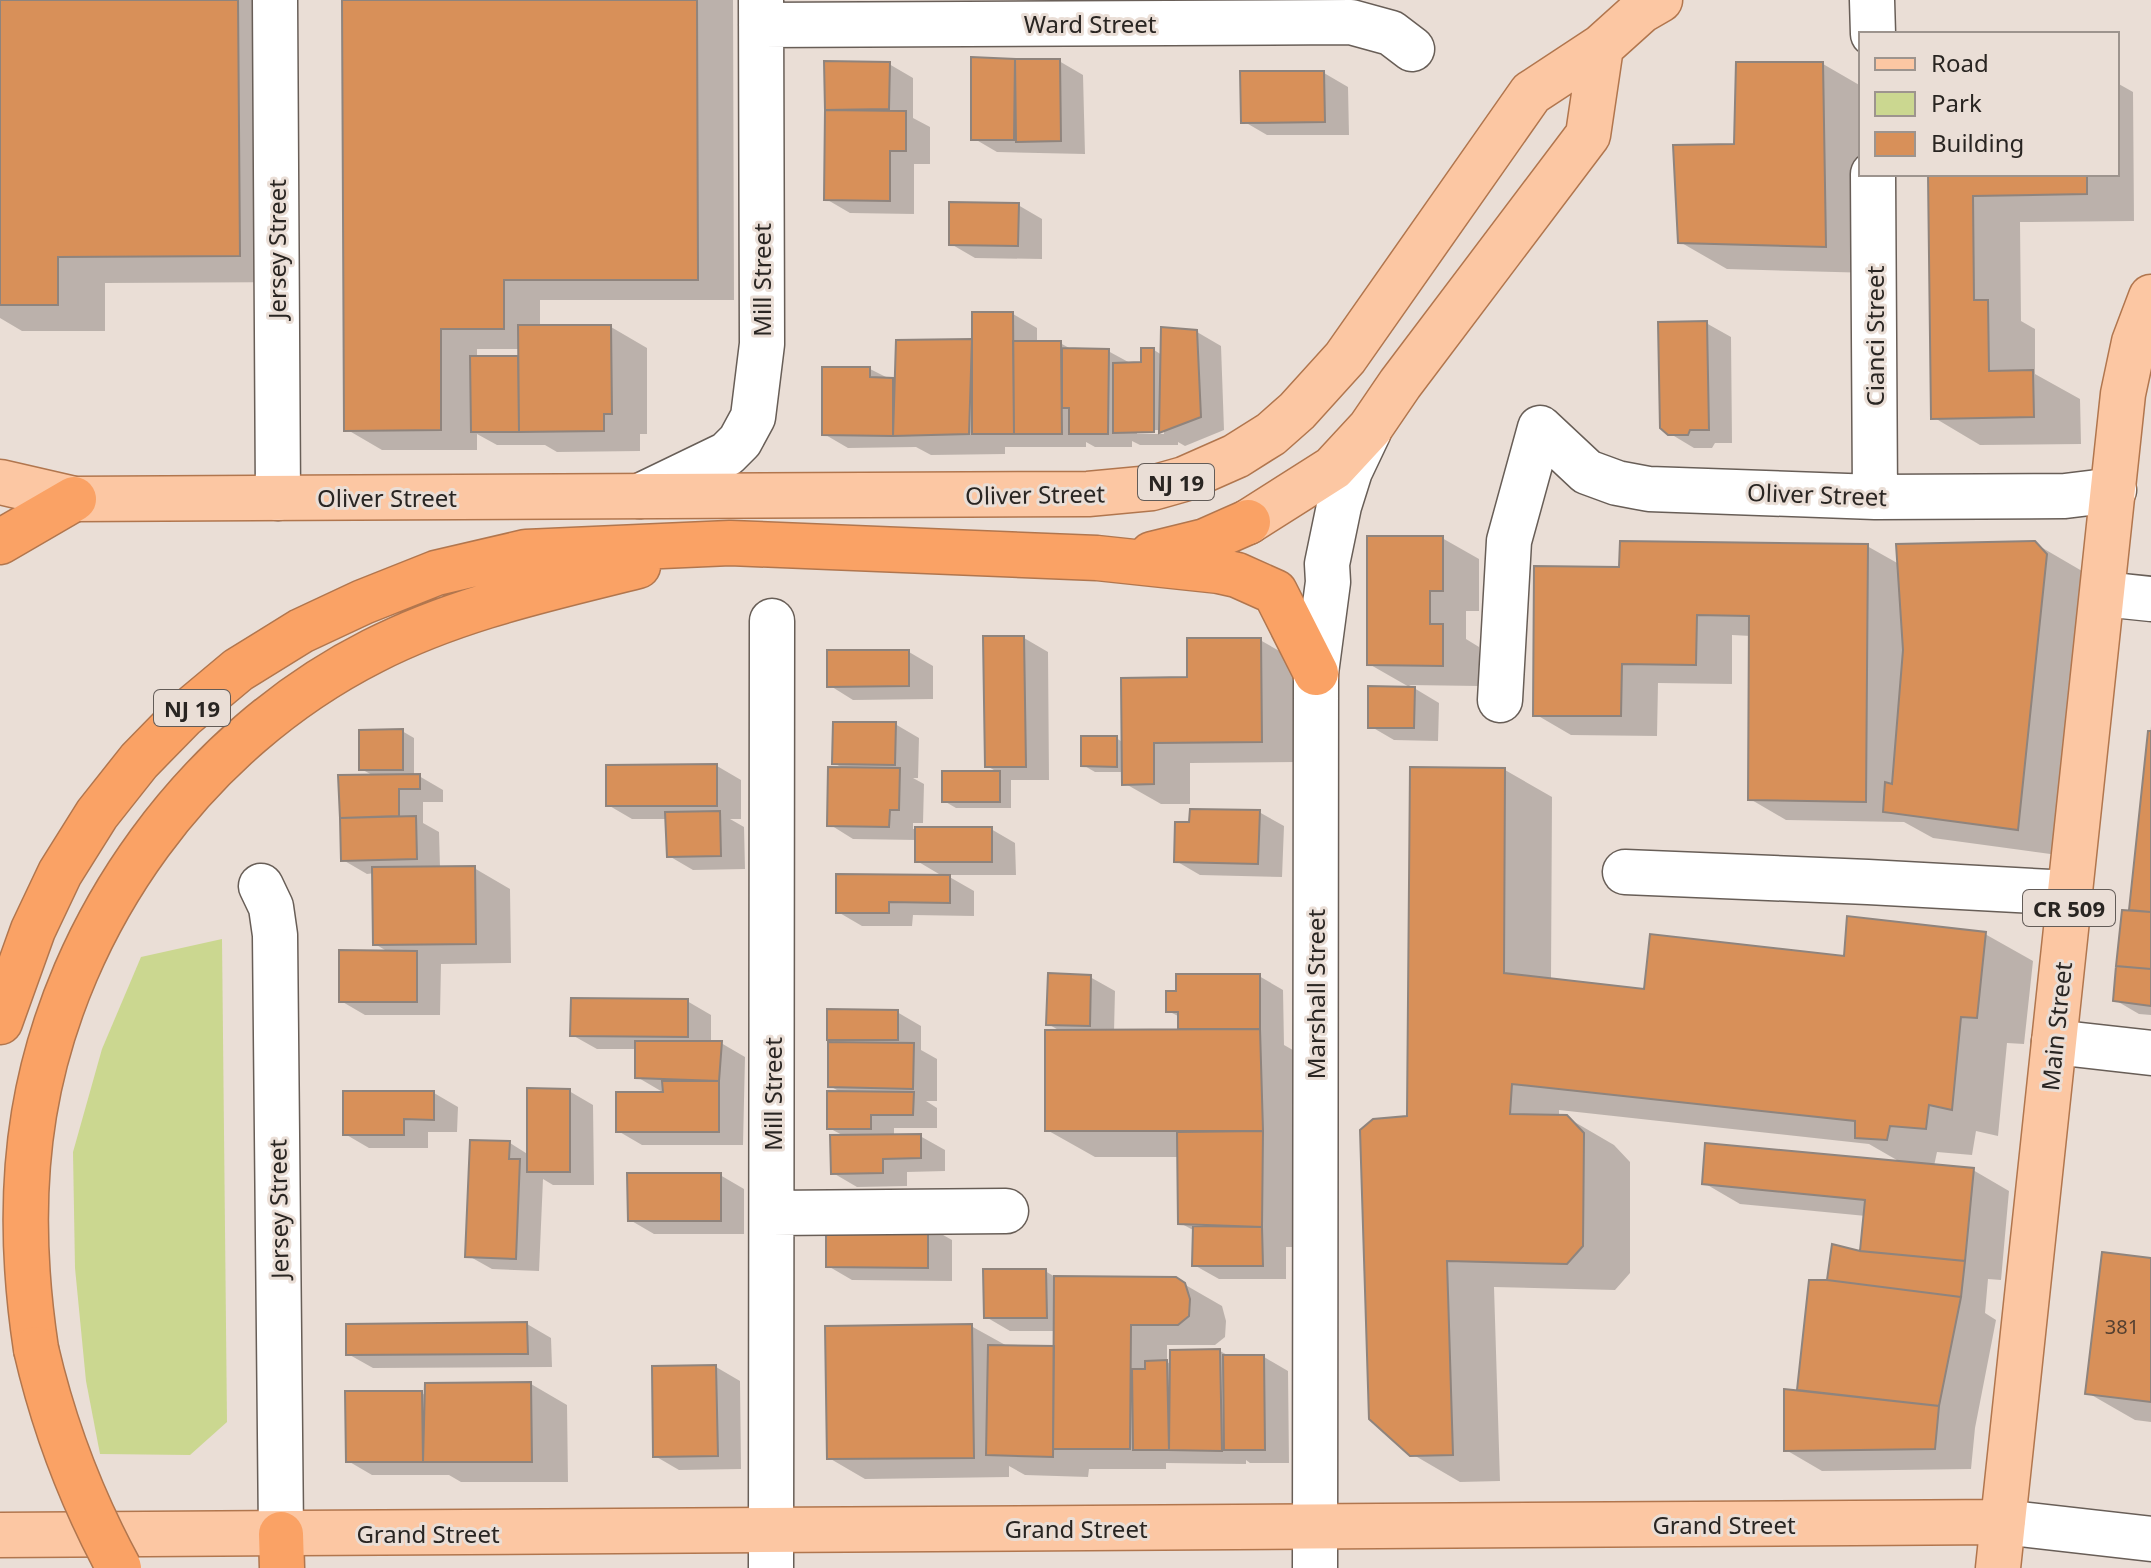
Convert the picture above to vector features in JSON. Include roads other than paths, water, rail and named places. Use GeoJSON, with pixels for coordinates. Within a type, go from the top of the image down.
{"type":"FeatureCollection","features":[{"type":"Feature","properties":{"kind":"highway","name":"NJ 19"},"geometry":{"type":"LineString","coordinates":[[0,542],[74,499]]}},
{"type":"Feature","properties":{"kind":"highway","name":"NJ 19"},"geometry":{"type":"LineString","coordinates":[[0,1022],[33,930],[60,873],[97,814],[139,761],[183,716],[238,670],[301,631],[436,573],[526,552],[730,543],[1097,558],[1159,553],[1205,541],[1248,522]]}},
{"type":"Feature","properties":{"kind":"highway"},"geometry":{"type":"LineString","coordinates":[[119,1568],[77,1483],[47,1395],[27,1290],[24,1231],[34,1113],[47,1055],[65,998],[117,892],[149,843],[187,796],[228,754],[273,715],[321,681],[398,639],[480,606],[730,543]]}},
{"type":"Feature","properties":{"kind":"highway"},"geometry":{"type":"LineString","coordinates":[[1097,558],[1219,571],[1237,575],[1275,592],[1316,673]]}},
{"type":"Feature","properties":{"kind":"main road","name":"NJ 19"},"geometry":{"type":"LineString","coordinates":[[1248,522],[1333,468],[1370,428],[1588,135],[1601,47],[1641,11],[1660,0]]}},
{"type":"Feature","properties":{"kind":"main road","name":"Oliver Street"},"geometry":{"type":"LineString","coordinates":[[0,482],[74,499],[1110,493],[1152,488],[1214,468],[1271,434],[1321,385],[1345,358],[1531,93],[1601,47]]}},
{"type":"Feature","properties":{"kind":"main road","name":"Main Street"},"geometry":{"type":"LineString","coordinates":[[1998,1568],[2123,394],[2134,342],[2151,297]]}},
{"type":"Feature","properties":{"kind":"main road","name":"Grand Street"},"geometry":{"type":"LineString","coordinates":[[0,1535],[281,1551],[1315,1547],[2003,1522]]}},
{"type":"Feature","properties":{"kind":"street","name":"Jersey Street"},"geometry":{"type":"LineString","coordinates":[[275,0],[278,498]]}},
{"type":"Feature","properties":{"kind":"street"},"geometry":{"type":"LineString","coordinates":[[1872,0],[1873,32]]}},
{"type":"Feature","properties":{"kind":"street","name":"Ward Street"},"geometry":{"type":"LineString","coordinates":[[761,13],[1351,22],[1391,33],[1412,49]]}},
{"type":"Feature","properties":{"kind":"street","name":"Mill Street"},"geometry":{"type":"LineString","coordinates":[[640,496],[727,454],[740,441],[753,417],[762,344],[761,13]]}},
{"type":"Feature","properties":{"kind":"street","name":"Cianci Street"},"geometry":{"type":"LineString","coordinates":[[1873,176],[1875,497]]}},
{"type":"Feature","properties":{"kind":"street","name":"Marshall Street"},"geometry":{"type":"LineString","coordinates":[[1315,1547],[1316,673],[1328,582],[1327,564],[1339,506],[1350,471],[1370,428]]}},
{"type":"Feature","properties":{"kind":"street","name":"Oliver Street"},"geometry":{"type":"LineString","coordinates":[[1500,700],[1509,541],[1540,428],[1587,472],[1617,483],[1649,489],[1875,497],[2065,496],[2114,490]]}},
{"type":"Feature","properties":{"kind":"street"},"geometry":{"type":"LineString","coordinates":[[2103,594],[2151,599]]}},
{"type":"Feature","properties":{"kind":"street","name":"Mill Street"},"geometry":{"type":"LineString","coordinates":[[771,1549],[772,621]]}},
{"type":"Feature","properties":{"kind":"street"},"geometry":{"type":"LineString","coordinates":[[1625,872],[2070,893]]}},
{"type":"Feature","properties":{"kind":"street","name":"Jersey Street"},"geometry":{"type":"LineString","coordinates":[[261,886],[271,907],[275,935],[281,1551]]}},
{"type":"Feature","properties":{"kind":"street"},"geometry":{"type":"LineString","coordinates":[[2054,1042],[2151,1053]]}},
{"type":"Feature","properties":{"kind":"street"},"geometry":{"type":"LineString","coordinates":[[772,1213],[1006,1211]]}},
{"type":"Feature","properties":{"kind":"street","name":"Grand Street"},"geometry":{"type":"LineString","coordinates":[[2003,1522],[2151,1539]]}}]}
